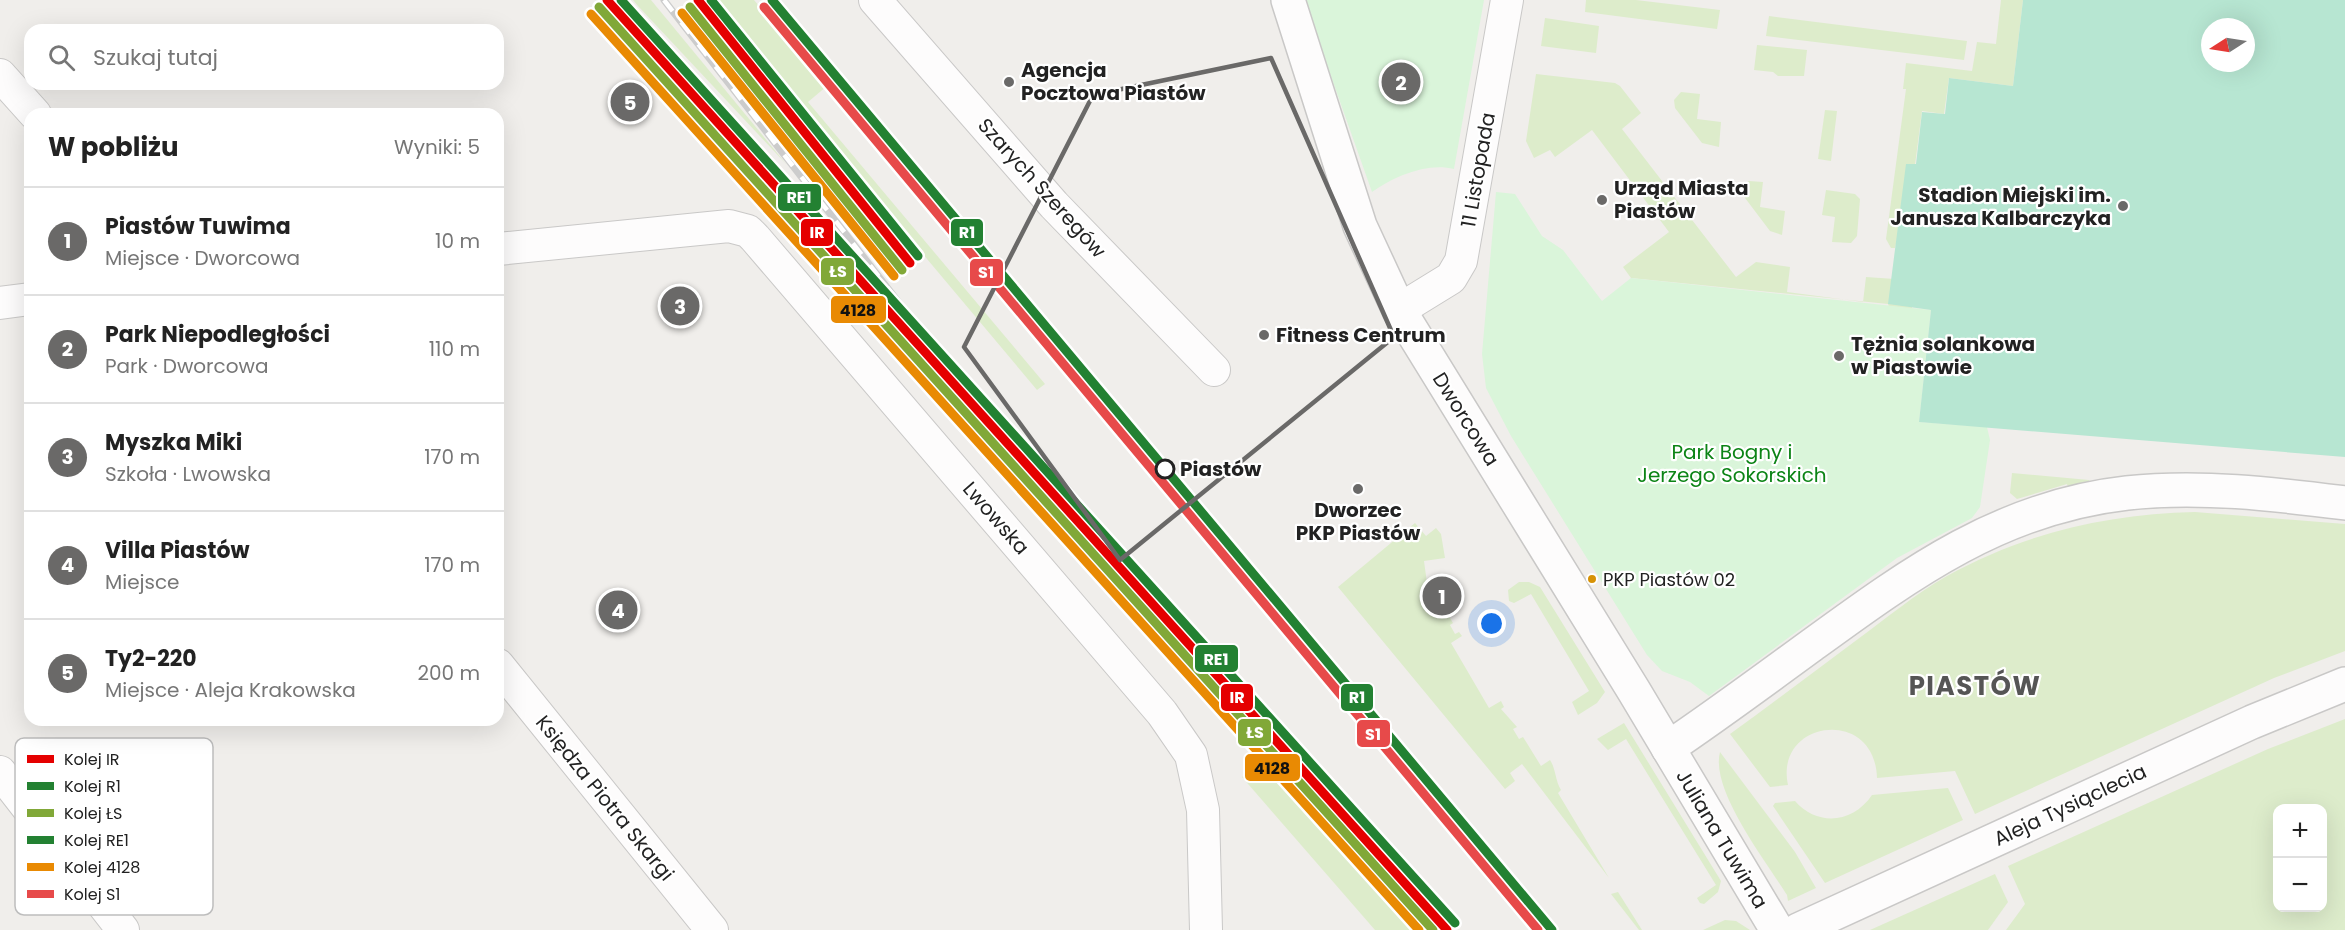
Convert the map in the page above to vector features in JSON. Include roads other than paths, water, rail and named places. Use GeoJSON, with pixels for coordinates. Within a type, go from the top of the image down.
{"type":"FeatureCollection","features":[{"type":"Feature","properties":{"kind":"street","name":"Szarych Szeregów"},"geometry":{"type":"LineString","coordinates":[[875,0],[1054,205],[1214,370]]}},
{"type":"Feature","properties":{"kind":"street","name":"Dworcowa"},"geometry":{"type":"LineString","coordinates":[[1288,0],[1360,226],[1399,310],[1668,748]]}},
{"type":"Feature","properties":{"kind":"street","name":"11 Listopada"},"geometry":{"type":"LineString","coordinates":[[1399,310],[1451,278],[1461,261],[1507,0]]}},
{"type":"Feature","properties":{"kind":"street"},"geometry":{"type":"LineString","coordinates":[[0,75],[30,108]]}},
{"type":"Feature","properties":{"kind":"street","name":"Lwowska"},"geometry":{"type":"LineString","coordinates":[[504,248],[729,226],[748,231],[1162,713],[1191,755],[1203,810],[1206,930]]}},
{"type":"Feature","properties":{"kind":"street"},"geometry":{"type":"LineString","coordinates":[[0,303],[24,300]]}},
{"type":"Feature","properties":{"kind":"street"},"geometry":{"type":"LineString","coordinates":[[1668,748],[1915,572],[1963,543],[2005,525],[2086,500],[2127,493],[2180,490],[2241,493],[2345,503]]}},
{"type":"Feature","properties":{"kind":"street","name":"Księdza Piotra Skargi"},"geometry":{"type":"LineString","coordinates":[[504,672],[712,930]]}},
{"type":"Feature","properties":{"kind":"street","name":"Aleja Tysiąclecia"},"geometry":{"type":"LineString","coordinates":[[1798,930],[2241,727],[2345,684]]}},
{"type":"Feature","properties":{"kind":"street","name":"Juliana Tuwima"},"geometry":{"type":"LineString","coordinates":[[1668,748],[1777,930]]}},
{"type":"Feature","properties":{"kind":"street"},"geometry":{"type":"LineString","coordinates":[[0,772],[15,791]]}},
{"type":"Feature","properties":{"kind":"street"},"geometry":{"type":"LineString","coordinates":[[111,915],[123,930]]}},
{"type":"Feature","properties":{"kind":"railway"},"geometry":{"type":"LineString","coordinates":[[664,0],[942,358],[1069,511]]}},
{"type":"Feature","properties":{"kind":"rail line","name":"IR"},"geometry":{"type":"LineString","coordinates":[[607,0],[1447,930]]}},
{"type":"Feature","properties":{"kind":"rail line","name":"RE1"},"geometry":{"type":"LineString","coordinates":[[621,0],[1455,923]]}},
{"type":"Feature","properties":{"kind":"rail line","name":"IR"},"geometry":{"type":"LineString","coordinates":[[698,0],[910,263]]}},
{"type":"Feature","properties":{"kind":"rail line","name":"RE1"},"geometry":{"type":"LineString","coordinates":[[711,0],[918,256]]}},
{"type":"Feature","properties":{"kind":"rail line","name":"R1"},"geometry":{"type":"LineString","coordinates":[[772,0],[1552,930]]}},
{"type":"Feature","properties":{"kind":"rail line","name":"ŁS"},"geometry":{"type":"LineString","coordinates":[[599,7],[1433,930]]}},
{"type":"Feature","properties":{"kind":"rail line","name":"ŁS"},"geometry":{"type":"LineString","coordinates":[[690,7],[902,270]]}},
{"type":"Feature","properties":{"kind":"rail line","name":"S1"},"geometry":{"type":"LineString","coordinates":[[764,7],[1538,930]]}},
{"type":"Feature","properties":{"kind":"rail line","name":"4128"},"geometry":{"type":"LineString","coordinates":[[682,13],[894,276]]}},
{"type":"Feature","properties":{"kind":"rail line","name":"4128"},"geometry":{"type":"LineString","coordinates":[[591,14],[1419,930]]}},
{"type":"Feature","properties":{"kind":"place","name":"Agencja Pocztowa Piastów"},"geometry":{"type":"Point","coordinates":[1009,82]}},
{"type":"Feature","properties":{"kind":"place","name":"Park Niepodległości"},"geometry":{"type":"Point","coordinates":[1401,82]}},
{"type":"Feature","properties":{"kind":"place","name":"Ty2-220"},"geometry":{"type":"Point","coordinates":[630,102]}},
{"type":"Feature","properties":{"kind":"place","name":"Urząd Miasta Piastów"},"geometry":{"type":"Point","coordinates":[1602,200]}},
{"type":"Feature","properties":{"kind":"place","name":"Stadion Miejski im. Janusza Kalbarczyka"},"geometry":{"type":"Point","coordinates":[2123,206]}},
{"type":"Feature","properties":{"kind":"place","name":"Myszka Miki"},"geometry":{"type":"Point","coordinates":[680,306]}},
{"type":"Feature","properties":{"kind":"place","name":"Fitness Centrum"},"geometry":{"type":"Point","coordinates":[1264,335]}},
{"type":"Feature","properties":{"kind":"place","name":"Tężnia solankowa w Piastowie"},"geometry":{"type":"Point","coordinates":[1839,356]}},
{"type":"Feature","properties":{"kind":"place","name":"Piastów"},"geometry":{"type":"Point","coordinates":[1165,469]}},
{"type":"Feature","properties":{"kind":"place","name":"Dworzec PKP Piastów"},"geometry":{"type":"Point","coordinates":[1358,489]}},
{"type":"Feature","properties":{"kind":"place","name":"PKP Piastów 02"},"geometry":{"type":"Point","coordinates":[1592,579]}},
{"type":"Feature","properties":{"kind":"place","name":"Piastów Tuwima"},"geometry":{"type":"Point","coordinates":[1442,596]}},
{"type":"Feature","properties":{"kind":"place","name":"Villa Piastów"},"geometry":{"type":"Point","coordinates":[618,610]}},
{"type":"Feature","properties":{"kind":"district","name":"PIASTÓW"},"geometry":{"type":"Point","coordinates":[1975,686]}},
{"type":"Feature","properties":{"kind":"park label","name":"Park Bogny i Jerzego Sokorskich"},"geometry":{"type":"Point","coordinates":[1732,464]}}]}
